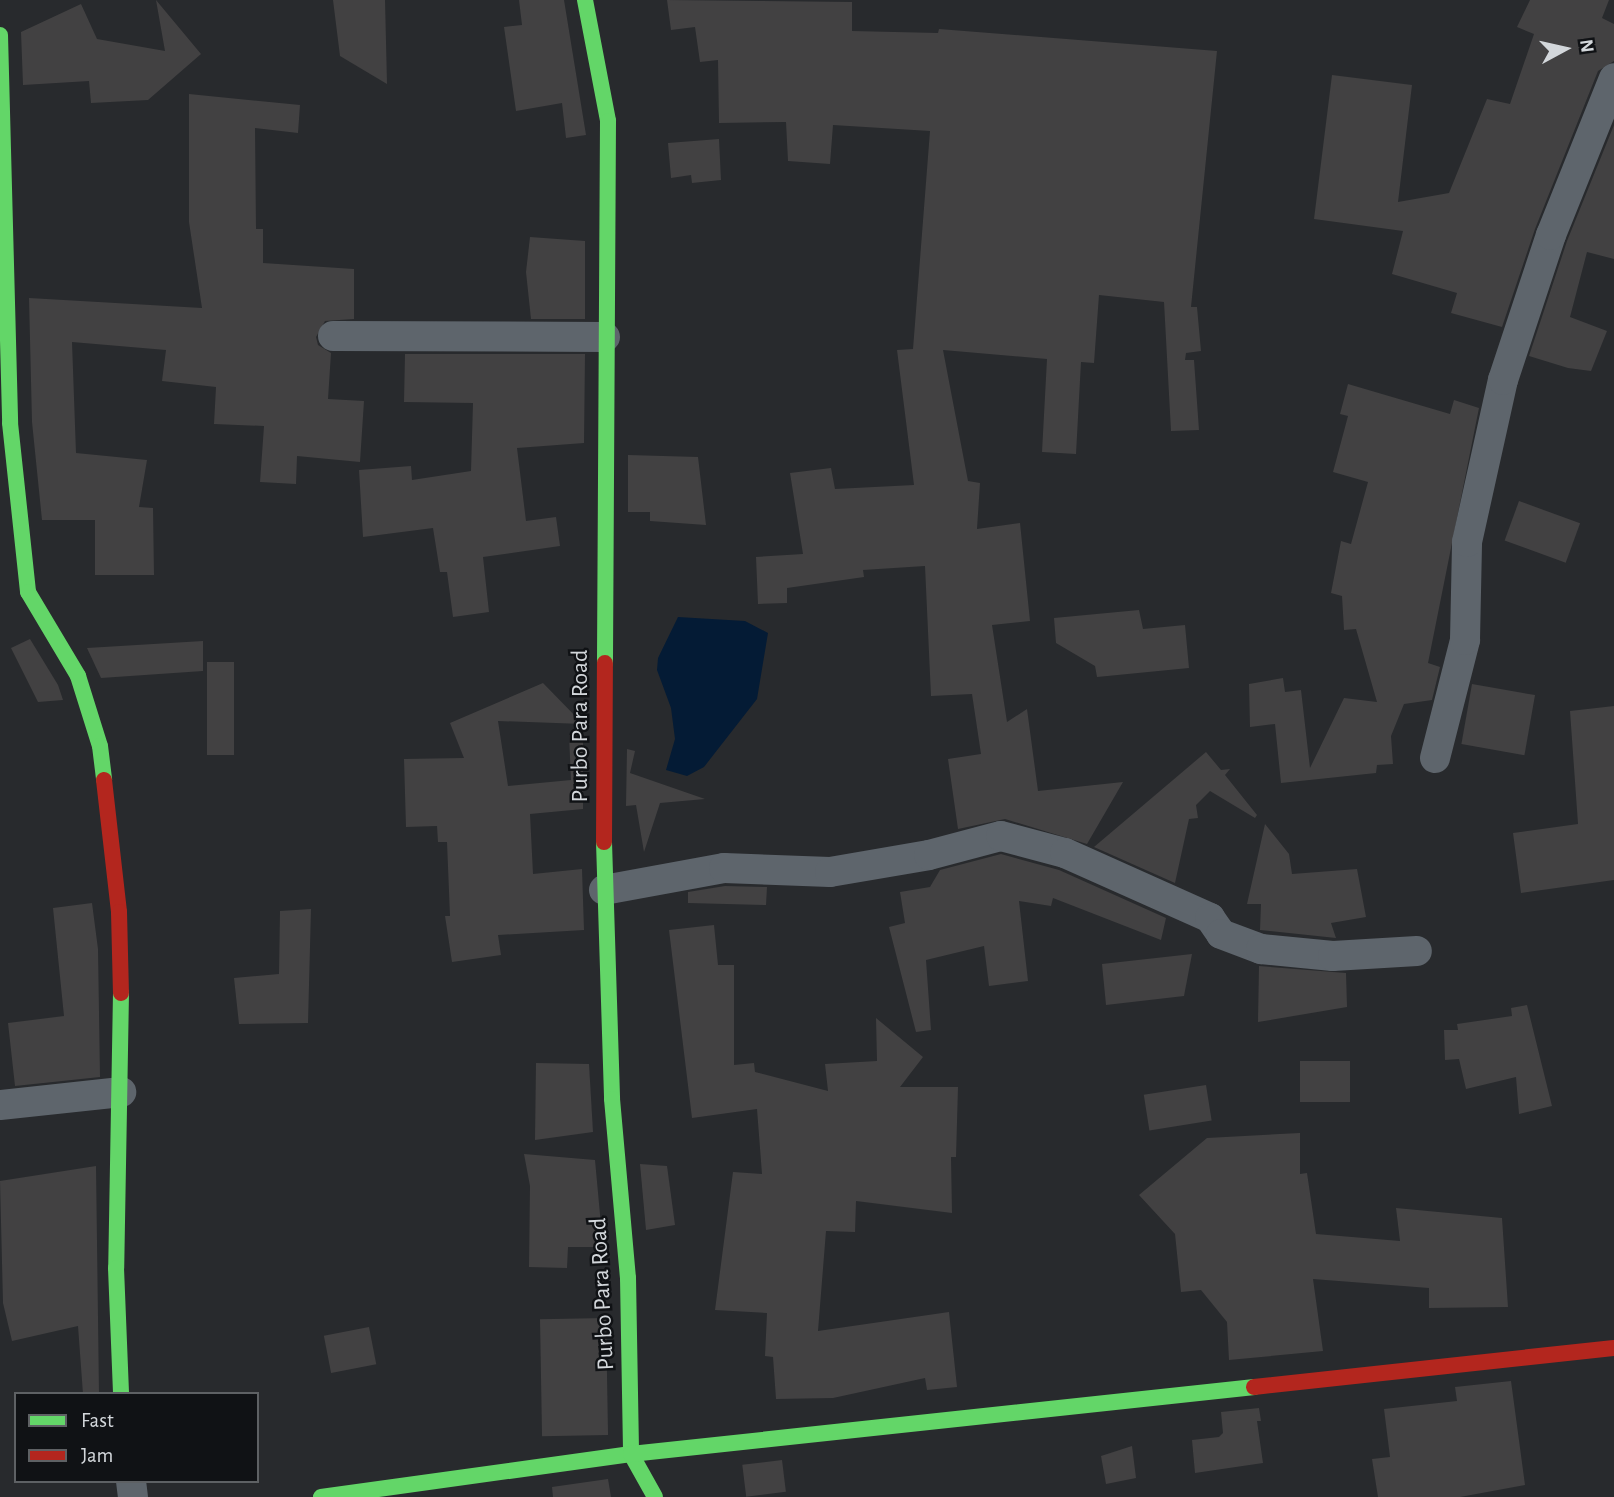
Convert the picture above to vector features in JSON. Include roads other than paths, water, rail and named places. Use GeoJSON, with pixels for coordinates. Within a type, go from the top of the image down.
{"type":"FeatureCollection","features":[{"type":"Feature","properties":{"kind":"street","name":"Purbo Para Road"},"geometry":{"type":"LineString","coordinates":[[585,0],[608,121],[604,890],[611,1099],[628,1278],[631,1454]]}},
{"type":"Feature","properties":{"kind":"street"},"geometry":{"type":"LineString","coordinates":[[0,36],[10,423],[28,592],[78,676],[100,746],[119,912],[121,1092],[116,1268],[121,1392]]}},
{"type":"Feature","properties":{"kind":"street"},"geometry":{"type":"LineString","coordinates":[[1435,758],[1465,640],[1467,541],[1503,380],[1551,235],[1614,78]]}},
{"type":"Feature","properties":{"kind":"street"},"geometry":{"type":"LineString","coordinates":[[333,336],[605,337]]}},
{"type":"Feature","properties":{"kind":"street"},"geometry":{"type":"LineString","coordinates":[[604,890],[724,868],[830,872],[929,855],[1001,836],[1065,853],[1210,918],[1221,934],[1261,948],[1333,956],[1417,951]]}},
{"type":"Feature","properties":{"kind":"street"},"geometry":{"type":"LineString","coordinates":[[0,1105],[121,1092]]}},
{"type":"Feature","properties":{"kind":"street"},"geometry":{"type":"LineString","coordinates":[[321,1497],[631,1454],[1614,1348]]}},
{"type":"Feature","properties":{"kind":"street"},"geometry":{"type":"LineString","coordinates":[[631,1454],[655,1497]]}},
{"type":"Feature","properties":{"kind":"water"},"geometry":{"type":"Polygon","coordinates":[[[678,617],[745,621],[768,633],[757,699],[704,767],[687,776],[666,770],[675,739],[671,708],[657,670],[658,658],[678,617]]]}}]}
